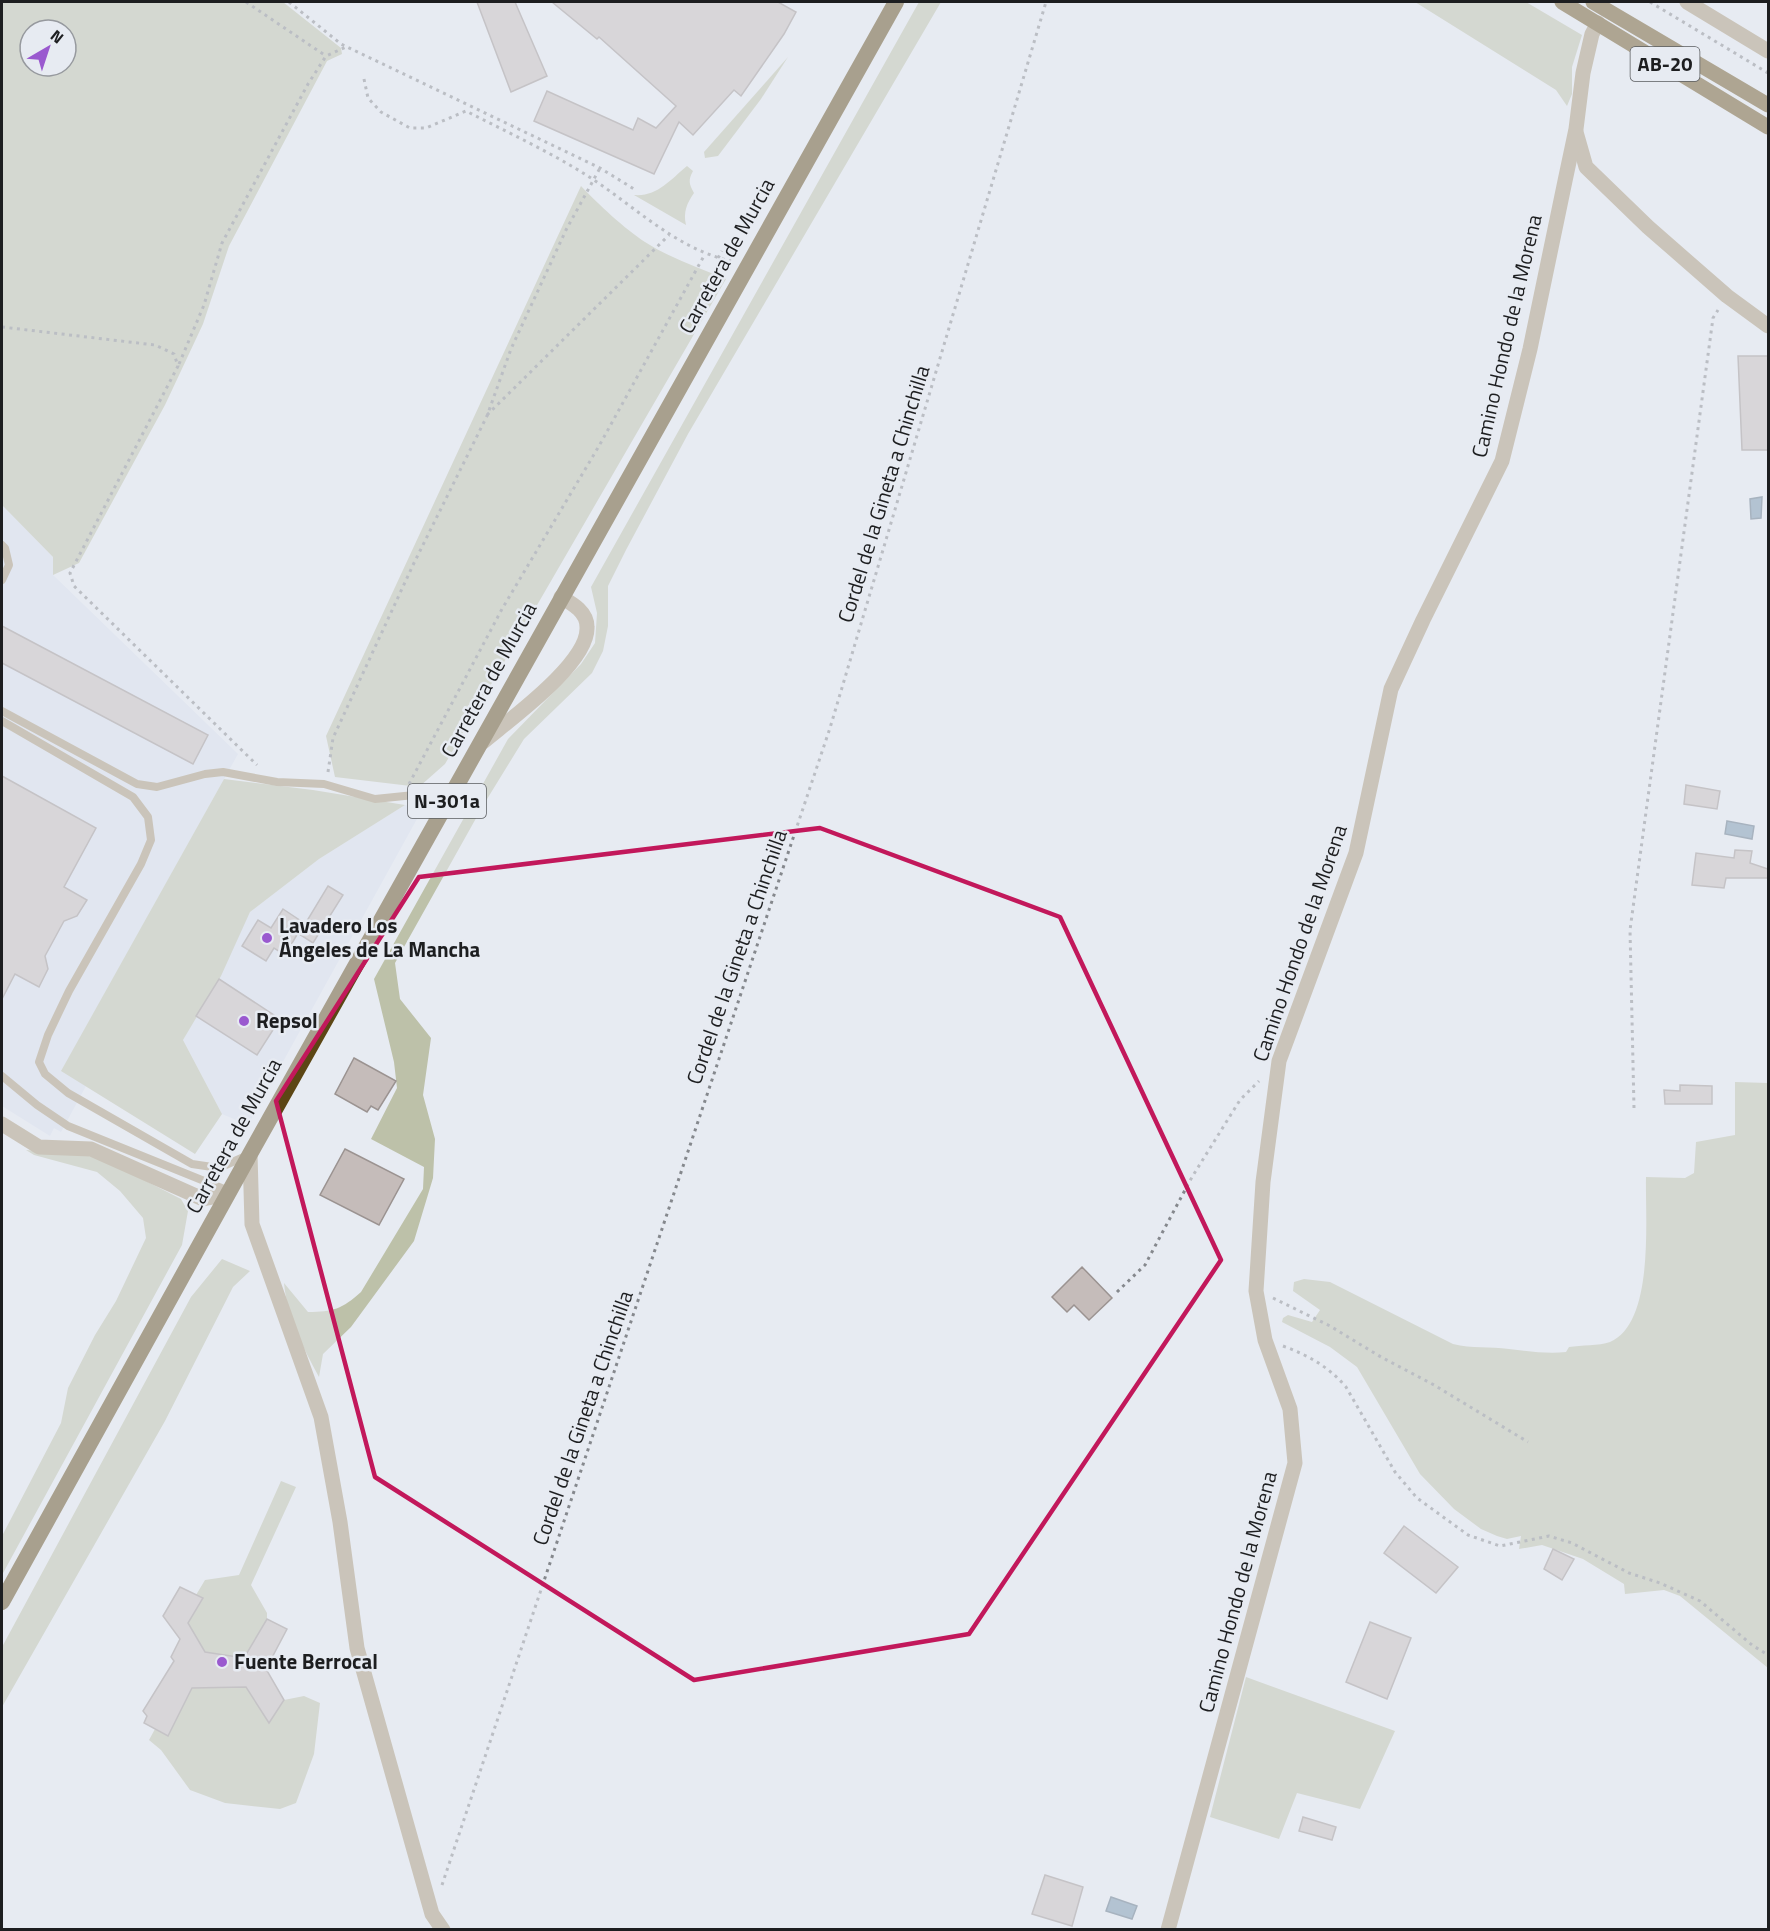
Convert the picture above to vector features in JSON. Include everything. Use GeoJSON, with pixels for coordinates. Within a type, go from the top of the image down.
{"type":"FeatureCollection","features":[{"type":"Feature","properties":{"kind":"highway","name":"Carretera de Murcia"},"geometry":{"type":"LineString","coordinates":[[2,1602],[228,1192],[896,2]]}},
{"type":"Feature","properties":{"kind":"main road","name":"AB-20"},"geometry":{"type":"LineString","coordinates":[[1562,2],[1768,127]]}},
{"type":"Feature","properties":{"kind":"main road","name":"AB-20"},"geometry":{"type":"LineString","coordinates":[[1593,2],[1768,105]]}},
{"type":"Feature","properties":{"kind":"street"},"geometry":{"type":"LineString","coordinates":[[1687,2],[1768,50]]}},
{"type":"Feature","properties":{"kind":"street","name":"Camino Hondo de la Morena"},"geometry":{"type":"LineString","coordinates":[[1168,1929],[1295,1463],[1290,1409],[1265,1340],[1256,1291],[1263,1182],[1279,1061],[1356,853],[1391,689],[1502,461],[1530,349],[1576,129],[1583,74],[1592,34],[1598,23]]}},
{"type":"Feature","properties":{"kind":"street"},"geometry":{"type":"LineString","coordinates":[[1576,129],[1586,167],[1648,227],[1726,296],[1768,326]]}},
{"type":"Feature","properties":{"kind":"street"},"geometry":{"type":"LineString","coordinates":[[478,746],[568,668],[584,643],[588,626],[579,608],[561,597]]}},
{"type":"Feature","properties":{"kind":"street"},"geometry":{"type":"LineString","coordinates":[[2,1124],[39,1147],[91,1149],[203,1199],[228,1192]]}},
{"type":"Feature","properties":{"kind":"street"},"geometry":{"type":"LineString","coordinates":[[250,1154],[252,1224],[321,1417],[340,1522],[357,1648],[432,1914],[443,1929]]}},
{"type":"Feature","properties":{"kind":"lane"},"geometry":{"type":"LineString","coordinates":[[2,545],[5,548],[9,565],[2,580]]}},
{"type":"Feature","properties":{"kind":"lane"},"geometry":{"type":"LineString","coordinates":[[2,711],[137,784],[157,787],[224,772],[277,782],[324,784],[375,799],[424,794],[456,786]]}},
{"type":"Feature","properties":{"kind":"lane"},"geometry":{"type":"LineString","coordinates":[[2,722],[133,797],[148,817],[151,840],[141,864],[69,991],[48,1035],[39,1062],[45,1074],[68,1093],[192,1164],[219,1168],[250,1154]]}},
{"type":"Feature","properties":{"kind":"lane"},"geometry":{"type":"LineString","coordinates":[[2,1076],[37,1105],[68,1126],[228,1192]]}},
{"type":"Feature","properties":{"kind":"path"},"geometry":{"type":"LineString","coordinates":[[246,2],[326,56]]}},
{"type":"Feature","properties":{"kind":"path"},"geometry":{"type":"LineString","coordinates":[[289,2],[347,46],[600,168],[634,189]]}},
{"type":"Feature","properties":{"kind":"path","name":"Cordel de la Gineta a Chinchilla"},"geometry":{"type":"LineString","coordinates":[[432,1914],[830,728],[1046,2]]}},
{"type":"Feature","properties":{"kind":"path"},"geometry":{"type":"LineString","coordinates":[[1650,2],[1768,73]]}},
{"type":"Feature","properties":{"kind":"path"},"geometry":{"type":"LineString","coordinates":[[277,782],[74,586],[70,573],[178,366],[204,305],[222,243],[308,84],[326,56],[347,46]]}},
{"type":"Feature","properties":{"kind":"path"},"geometry":{"type":"LineString","coordinates":[[364,79],[368,98],[381,112],[410,128],[426,128],[466,111],[582,172],[669,235],[705,254],[747,265]]}},
{"type":"Feature","properties":{"kind":"path"},"geometry":{"type":"LineString","coordinates":[[324,784],[333,738],[413,566],[487,416],[511,349],[566,230],[600,168]]}},
{"type":"Feature","properties":{"kind":"path"},"geometry":{"type":"LineString","coordinates":[[487,416],[669,235]]}},
{"type":"Feature","properties":{"kind":"path"},"geometry":{"type":"LineString","coordinates":[[718,258],[722,250]]}},
{"type":"Feature","properties":{"kind":"path"},"geometry":{"type":"LineString","coordinates":[[402,796],[502,609],[599,446],[705,254]]}},
{"type":"Feature","properties":{"kind":"path"},"geometry":{"type":"LineString","coordinates":[[1634,1108],[1630,930],[1713,318],[1726,296]]}},
{"type":"Feature","properties":{"kind":"path"},"geometry":{"type":"LineString","coordinates":[[2,327],[155,345],[174,354],[178,366]]}},
{"type":"Feature","properties":{"kind":"path"},"geometry":{"type":"LineString","coordinates":[[1117,1292],[1145,1265],[1192,1177],[1240,1100],[1279,1061]]}},
{"type":"Feature","properties":{"kind":"path"},"geometry":{"type":"LineString","coordinates":[[1256,1291],[1330,1326],[1528,1442]]}},
{"type":"Feature","properties":{"kind":"path"},"geometry":{"type":"LineString","coordinates":[[1265,1340],[1310,1356],[1338,1377],[1395,1472],[1417,1498],[1468,1535],[1500,1546],[1549,1536],[1572,1543],[1629,1573],[1660,1583],[1700,1601],[1752,1645],[1768,1655]]}},
{"type":"Feature","properties":{"kind":"highlighted area"},"geometry":{"type":"Polygon","coordinates":[[[820,828],[1060,917],[1221,1260],[969,1634],[694,1680],[375,1477],[276,1101],[419,877],[820,828]]]}},
{"type":"Feature","properties":{"kind":"shaded area"},"geometry":{"type":"Polygon","coordinates":[[[2,505],[53,557],[53,575],[238,754],[62,1070],[86,1086],[61,1132],[54,1128],[50,1136],[2,1106],[2,505]]]}},
{"type":"Feature","properties":{"kind":"shaded area"},"geometry":{"type":"Polygon","coordinates":[[[405,805],[423,808],[248,1125],[222,1114],[183,1040],[250,912],[319,859],[405,805]]]}},
{"type":"Feature","properties":{"kind":"green space"},"geometry":{"type":"Polygon","coordinates":[[[2,2],[283,2],[341,48],[342,54],[327,61],[229,246],[203,324],[165,405],[79,563],[53,575],[53,557],[2,505],[2,2]]]}},
{"type":"Feature","properties":{"kind":"green space"},"geometry":{"type":"Polygon","coordinates":[[[919,2],[941,2],[688,434],[608,586],[608,626],[603,651],[592,673],[524,739],[484,804],[395,963],[400,999],[431,1038],[423,1095],[435,1139],[433,1178],[414,1241],[351,1327],[323,1354],[319,1377],[292,1320],[284,1283],[308,1312],[331,1310],[348,1302],[361,1292],[423,1189],[424,1167],[371,1139],[397,1088],[394,1062],[374,979],[508,739],[581,664],[595,643],[597,613],[591,587],[919,2]]]}},
{"type":"Feature","properties":{"kind":"green space"},"geometry":{"type":"Polygon","coordinates":[[[1415,2],[1526,2],[1582,35],[1572,67],[1572,94],[1567,106],[1556,90],[1415,2]]]}},
{"type":"Feature","properties":{"kind":"green space"},"geometry":{"type":"Polygon","coordinates":[[[788,57],[761,99],[718,156],[705,158],[704,152],[788,57]]]}},
{"type":"Feature","properties":{"kind":"green space"},"geometry":{"type":"Polygon","coordinates":[[[687,166],[693,171],[690,182],[694,193],[686,208],[686,225],[634,195],[656,190],[687,166]]]}},
{"type":"Feature","properties":{"kind":"green space"},"geometry":{"type":"Polygon","coordinates":[[[581,186],[612,216],[645,242],[674,258],[726,279],[445,764],[419,787],[335,777],[326,736],[581,186]]]}},
{"type":"Feature","properties":{"kind":"green space"},"geometry":{"type":"Polygon","coordinates":[[[224,779],[405,805],[319,859],[250,912],[221,976],[183,1040],[222,1114],[195,1154],[61,1071],[224,779]]]}},
{"type":"Feature","properties":{"kind":"green space"},"geometry":{"type":"Polygon","coordinates":[[[1735,1082],[1768,1083],[1768,1668],[1680,1596],[1664,1590],[1625,1594],[1624,1584],[1583,1559],[1542,1545],[1519,1549],[1521,1536],[1507,1539],[1481,1529],[1454,1509],[1420,1474],[1357,1367],[1330,1347],[1282,1322],[1283,1318],[1288,1315],[1312,1322],[1320,1310],[1293,1291],[1294,1282],[1304,1279],[1330,1282],[1460,1346],[1559,1353],[1566,1352],[1569,1347],[1610,1342],[1624,1331],[1634,1314],[1641,1292],[1646,1242],[1646,1177],[1685,1178],[1694,1173],[1696,1142],[1735,1135],[1735,1082]]]}},
{"type":"Feature","properties":{"kind":"green space"},"geometry":{"type":"Polygon","coordinates":[[[26,1150],[99,1157],[181,1199],[188,1211],[182,1245],[2,1575],[2,1536],[61,1423],[68,1388],[95,1335],[116,1301],[146,1238],[143,1218],[120,1191],[97,1172],[34,1155],[26,1150]]]}},
{"type":"Feature","properties":{"kind":"green space"},"geometry":{"type":"Polygon","coordinates":[[[222,1259],[250,1271],[233,1287],[165,1421],[2,1707],[2,1647],[191,1297],[222,1259]]]}},
{"type":"Feature","properties":{"kind":"green space"},"geometry":{"type":"Polygon","coordinates":[[[281,1481],[296,1487],[251,1585],[267,1613],[267,1619],[244,1658],[205,1652],[188,1623],[203,1599],[196,1595],[205,1580],[239,1575],[281,1481]]]}},
{"type":"Feature","properties":{"kind":"green space"},"geometry":{"type":"Polygon","coordinates":[[[1246,1677],[1395,1731],[1360,1809],[1297,1793],[1279,1839],[1210,1817],[1246,1677]]]}},
{"type":"Feature","properties":{"kind":"green space"},"geometry":{"type":"Polygon","coordinates":[[[246,1687],[269,1723],[284,1700],[304,1696],[320,1703],[314,1754],[296,1803],[280,1809],[225,1803],[190,1790],[161,1750],[149,1740],[155,1729],[168,1736],[192,1688],[246,1687]]]}},
{"type":"Feature","properties":{"kind":"water"},"geometry":{"type":"Polygon","coordinates":[[[1762,497],[1761,518],[1751,519],[1750,499],[1762,497]]]}},
{"type":"Feature","properties":{"kind":"water"},"geometry":{"type":"Polygon","coordinates":[[[1727,821],[1754,826],[1752,839],[1725,834],[1727,821]]]}},
{"type":"Feature","properties":{"kind":"water"},"geometry":{"type":"Polygon","coordinates":[[[1111,1897],[1137,1906],[1132,1919],[1106,1911],[1111,1897]]]}},
{"type":"Feature","properties":{"kind":"building"},"geometry":{"type":"Polygon","coordinates":[[[477,2],[515,2],[547,76],[511,92],[477,2]]]}},
{"type":"Feature","properties":{"kind":"building"},"geometry":{"type":"Polygon","coordinates":[[[552,2],[778,2],[796,12],[784,34],[741,96],[734,90],[693,135],[679,122],[654,174],[534,121],[547,91],[633,130],[638,118],[656,128],[676,106],[599,37],[597,39],[552,2]]]}},
{"type":"Feature","properties":{"kind":"building"},"geometry":{"type":"Polygon","coordinates":[[[1738,356],[1768,356],[1768,450],[1742,450],[1738,356]]]}},
{"type":"Feature","properties":{"kind":"building"},"geometry":{"type":"Polygon","coordinates":[[[2,626],[208,735],[193,764],[2,663],[2,626]]]}},
{"type":"Feature","properties":{"kind":"building"},"geometry":{"type":"Polygon","coordinates":[[[2,776],[96,828],[64,887],[87,900],[77,916],[64,921],[45,956],[48,969],[39,987],[15,974],[2,999],[2,776]]]}},
{"type":"Feature","properties":{"kind":"building"},"geometry":{"type":"Polygon","coordinates":[[[1686,785],[1720,791],[1717,809],[1684,804],[1686,785]]]}},
{"type":"Feature","properties":{"kind":"building"},"geometry":{"type":"Polygon","coordinates":[[[1735,850],[1752,851],[1750,863],[1768,869],[1768,878],[1726,878],[1724,888],[1692,885],[1696,853],[1734,858],[1735,850]]]}},
{"type":"Feature","properties":{"kind":"building"},"geometry":{"type":"Polygon","coordinates":[[[328,886],[343,895],[313,943],[299,934],[328,886]]]}},
{"type":"Feature","properties":{"kind":"building","name":"Lavadero Los Ángeles de La Mancha"},"geometry":{"type":"Polygon","coordinates":[[[283,909],[304,923],[285,955],[274,948],[266,961],[242,946],[258,920],[271,928],[283,909]]]}},
{"type":"Feature","properties":{"kind":"building","name":"Repsol"},"geometry":{"type":"Polygon","coordinates":[[[219,979],[280,1019],[257,1055],[196,1016],[219,979]]]}},
{"type":"Feature","properties":{"kind":"building","name":"Repsol"},"geometry":{"type":"Polygon","coordinates":[[[354,1058],[396,1081],[378,1110],[371,1106],[367,1112],[335,1094],[354,1058]]]}},
{"type":"Feature","properties":{"kind":"building"},"geometry":{"type":"Polygon","coordinates":[[[1680,1085],[1712,1086],[1712,1104],[1665,1104],[1664,1090],[1680,1091],[1680,1085]]]}},
{"type":"Feature","properties":{"kind":"building"},"geometry":{"type":"Polygon","coordinates":[[[345,1149],[404,1179],[379,1225],[320,1195],[345,1149]]]}},
{"type":"Feature","properties":{"kind":"building"},"geometry":{"type":"Polygon","coordinates":[[[1082,1267],[1112,1298],[1089,1320],[1074,1305],[1067,1312],[1052,1297],[1082,1267]]]}},
{"type":"Feature","properties":{"kind":"building"},"geometry":{"type":"Polygon","coordinates":[[[1404,1526],[1458,1567],[1436,1593],[1384,1553],[1404,1526]]]}},
{"type":"Feature","properties":{"kind":"building"},"geometry":{"type":"Polygon","coordinates":[[[1553,1549],[1574,1559],[1562,1580],[1544,1569],[1553,1549]]]}},
{"type":"Feature","properties":{"kind":"building","name":"Fuente Berrocal"},"geometry":{"type":"Polygon","coordinates":[[[180,1587],[203,1598],[188,1623],[205,1652],[244,1658],[267,1619],[287,1629],[266,1669],[284,1700],[269,1723],[246,1687],[192,1688],[168,1736],[144,1723],[147,1716],[143,1711],[174,1661],[171,1657],[180,1639],[163,1616],[180,1587]]]}},
{"type":"Feature","properties":{"kind":"building"},"geometry":{"type":"Polygon","coordinates":[[[1370,1622],[1411,1638],[1387,1699],[1346,1682],[1370,1622]]]}},
{"type":"Feature","properties":{"kind":"building"},"geometry":{"type":"Polygon","coordinates":[[[1303,1817],[1336,1827],[1332,1840],[1299,1831],[1303,1817]]]}},
{"type":"Feature","properties":{"kind":"building"},"geometry":{"type":"Polygon","coordinates":[[[1045,1875],[1083,1887],[1072,1926],[1032,1914],[1045,1875]]]}},
{"type":"Feature","properties":{"kind":"place","name":"Lavadero Los Ángeles de La Mancha"},"geometry":{"type":"Point","coordinates":[267,938]}},
{"type":"Feature","properties":{"kind":"place","name":"Repsol"},"geometry":{"type":"Point","coordinates":[244,1021]}},
{"type":"Feature","properties":{"kind":"place","name":"Fuente Berrocal"},"geometry":{"type":"Point","coordinates":[222,1662]}}]}
